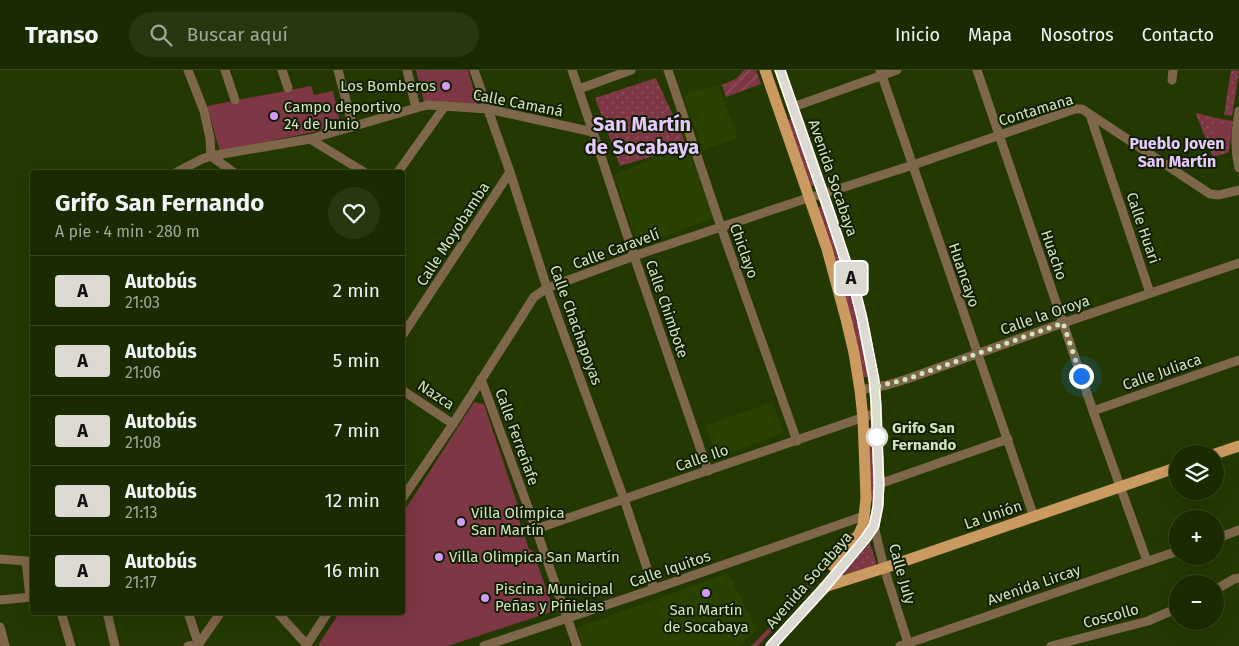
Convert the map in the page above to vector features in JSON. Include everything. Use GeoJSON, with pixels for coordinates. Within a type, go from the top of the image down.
{"type":"FeatureCollection","features":[{"type":"Feature","properties":{"kind":"main road","name":"Avenida Socabaya"},"geometry":{"type":"LineString","coordinates":[[765,70],[827,249],[854,352],[863,418],[866,498],[863,524],[859,534],[822,585],[771,646]]}},
{"type":"Feature","properties":{"kind":"main road","name":"Avenida Socabaya"},"geometry":{"type":"LineString","coordinates":[[762,646],[865,539],[874,526],[878,506],[879,484],[875,387],[859,304],[780,70]]}},
{"type":"Feature","properties":{"kind":"main road"},"geometry":{"type":"LineString","coordinates":[[1224,451],[1239,446]]}},
{"type":"Feature","properties":{"kind":"main road","name":"La Unión"},"geometry":{"type":"LineString","coordinates":[[822,585],[884,568],[1169,470]]}},
{"type":"Feature","properties":{"kind":"street"},"geometry":{"type":"LineString","coordinates":[[188,70],[204,111],[210,138],[211,156],[230,170]]}},
{"type":"Feature","properties":{"kind":"street"},"geometry":{"type":"LineString","coordinates":[[225,70],[235,100]]}},
{"type":"Feature","properties":{"kind":"street"},"geometry":{"type":"LineString","coordinates":[[282,70],[288,88]]}},
{"type":"Feature","properties":{"kind":"street"},"geometry":{"type":"LineString","coordinates":[[338,70],[353,127]]}},
{"type":"Feature","properties":{"kind":"street"},"geometry":{"type":"LineString","coordinates":[[407,70],[416,108]]}},
{"type":"Feature","properties":{"kind":"street","name":"Calle Chachapoyas"},"geometry":{"type":"LineString","coordinates":[[474,70],[510,172],[547,288],[624,499],[654,589]]}},
{"type":"Feature","properties":{"kind":"street","name":"Calle Chimbote"},"geometry":{"type":"LineString","coordinates":[[572,70],[708,471]]}},
{"type":"Feature","properties":{"kind":"street"},"geometry":{"type":"LineString","coordinates":[[579,89],[631,70]]}},
{"type":"Feature","properties":{"kind":"street","name":"Chiclayo"},"geometry":{"type":"LineString","coordinates":[[668,70],[721,228],[797,441]]}},
{"type":"Feature","properties":{"kind":"street"},"geometry":{"type":"LineString","coordinates":[[793,107],[881,73],[897,70]]}},
{"type":"Feature","properties":{"kind":"street","name":"Huacho"},"geometry":{"type":"LineString","coordinates":[[977,70],[1093,411],[1147,562]]}},
{"type":"Feature","properties":{"kind":"street"},"geometry":{"type":"LineString","coordinates":[[1172,80],[1173,70]]}},
{"type":"Feature","properties":{"kind":"street","name":"Huancayo"},"geometry":{"type":"LineString","coordinates":[[881,73],[1034,517]]}},
{"type":"Feature","properties":{"kind":"street","name":"Calle Camaná"},"geometry":{"type":"LineString","coordinates":[[181,170],[211,156],[310,139],[428,105],[488,109],[594,132]]}},
{"type":"Feature","properties":{"kind":"street"},"geometry":{"type":"LineString","coordinates":[[399,170],[445,106]]}},
{"type":"Feature","properties":{"kind":"street","name":"Contamana"},"geometry":{"type":"LineString","coordinates":[[823,194],[1082,108],[1210,194],[1219,195],[1239,190]]}},
{"type":"Feature","properties":{"kind":"street"},"geometry":{"type":"LineString","coordinates":[[1239,111],[1235,143],[1239,168]]}},
{"type":"Feature","properties":{"kind":"street","name":"Calle Huari"},"geometry":{"type":"LineString","coordinates":[[1090,115],[1150,293]]}},
{"type":"Feature","properties":{"kind":"street"},"geometry":{"type":"LineString","coordinates":[[310,139],[361,170]]}},
{"type":"Feature","properties":{"kind":"street","name":"Calle Moyobamba"},"geometry":{"type":"LineString","coordinates":[[405,331],[510,172]]}},
{"type":"Feature","properties":{"kind":"street","name":"Calle Caravelí"},"geometry":{"type":"LineString","coordinates":[[405,495],[454,424],[534,297],[547,288],[634,256],[823,194]]}},
{"type":"Feature","properties":{"kind":"street","name":"Calle la Oroya"},"geometry":{"type":"LineString","coordinates":[[860,390],[907,379],[1239,263]]}},
{"type":"Feature","properties":{"kind":"street","name":"Calle Juliaca"},"geometry":{"type":"LineString","coordinates":[[1093,411],[1239,360]]}},
{"type":"Feature","properties":{"kind":"street","name":"Calle Ferreñafe"},"geometry":{"type":"LineString","coordinates":[[481,379],[577,646]]}},
{"type":"Feature","properties":{"kind":"street","name":"Nazca"},"geometry":{"type":"LineString","coordinates":[[405,392],[454,424]]}},
{"type":"Feature","properties":{"kind":"street","name":"Calle Ilo"},"geometry":{"type":"LineString","coordinates":[[536,529],[876,413]]}},
{"type":"Feature","properties":{"kind":"street"},"geometry":{"type":"LineString","coordinates":[[879,484],[1008,439]]}},
{"type":"Feature","properties":{"kind":"street"},"geometry":{"type":"LineString","coordinates":[[864,516],[874,526]]}},
{"type":"Feature","properties":{"kind":"street","name":"Calle Iquitos"},"geometry":{"type":"LineString","coordinates":[[484,646],[864,516]]}},
{"type":"Feature","properties":{"kind":"street","name":"Calle July"},"geometry":{"type":"LineString","coordinates":[[874,526],[904,644]]}},
{"type":"Feature","properties":{"kind":"street"},"geometry":{"type":"LineString","coordinates":[[1224,535],[1239,530]]}},
{"type":"Feature","properties":{"kind":"street","name":"Avenida Lircay"},"geometry":{"type":"LineString","coordinates":[[904,644],[1169,554]]}},
{"type":"Feature","properties":{"kind":"street"},"geometry":{"type":"LineString","coordinates":[[0,559],[26,561],[30,590]]}},
{"type":"Feature","properties":{"kind":"street"},"geometry":{"type":"LineString","coordinates":[[1224,585],[1239,578]]}},
{"type":"Feature","properties":{"kind":"street"},"geometry":{"type":"LineString","coordinates":[[0,600],[30,597]]}},
{"type":"Feature","properties":{"kind":"street","name":"Coscollo"},"geometry":{"type":"LineString","coordinates":[[1051,646],[1148,621],[1169,612]]}},
{"type":"Feature","properties":{"kind":"street"},"geometry":{"type":"LineString","coordinates":[[62,615],[71,646]]}},
{"type":"Feature","properties":{"kind":"street"},"geometry":{"type":"LineString","coordinates":[[108,615],[115,646]]}},
{"type":"Feature","properties":{"kind":"street"},"geometry":{"type":"LineString","coordinates":[[189,615],[199,646]]}},
{"type":"Feature","properties":{"kind":"street"},"geometry":{"type":"LineString","coordinates":[[199,646],[219,615]]}},
{"type":"Feature","properties":{"kind":"street"},"geometry":{"type":"LineString","coordinates":[[280,615],[306,646],[326,615]]}},
{"type":"Feature","properties":{"kind":"street"},"geometry":{"type":"LineString","coordinates":[[0,627],[5,646]]}},
{"type":"Feature","properties":{"kind":"street"},"geometry":{"type":"LineString","coordinates":[[188,646],[199,646]]}},
{"type":"Feature","properties":{"kind":"shaded area","name":"Los Bomberos"},"geometry":{"type":"Polygon","coordinates":[[[416,70],[468,70],[478,105],[424,102],[416,70]]]}},
{"type":"Feature","properties":{"kind":"shaded area"},"geometry":{"type":"Polygon","coordinates":[[[745,70],[756,70],[761,84],[726,97],[722,85],[737,78],[745,70]]]}},
{"type":"Feature","properties":{"kind":"shaded area"},"geometry":{"type":"Polygon","coordinates":[[[1231,70],[1239,71],[1232,116],[1224,115],[1231,70]]]}},
{"type":"Feature","properties":{"kind":"shaded area"},"geometry":{"type":"Polygon","coordinates":[[[656,78],[687,146],[620,166],[595,98],[656,78]]]}},
{"type":"Feature","properties":{"kind":"shaded area"},"geometry":{"type":"Polygon","coordinates":[[[718,85],[738,138],[703,150],[683,94],[718,85]]]}},
{"type":"Feature","properties":{"kind":"shaded area","name":"Campo deportivo 24 de Junio"},"geometry":{"type":"Polygon","coordinates":[[[311,86],[314,95],[333,91],[341,126],[220,152],[207,106],[311,86]]]}},
{"type":"Feature","properties":{"kind":"shaded area"},"geometry":{"type":"Polygon","coordinates":[[[1197,113],[1233,121],[1229,151],[1227,153],[1213,157],[1197,113]]]}},
{"type":"Feature","properties":{"kind":"shaded area"},"geometry":{"type":"Polygon","coordinates":[[[793,118],[816,185],[810,187],[787,120],[793,118]]]}},
{"type":"Feature","properties":{"kind":"shaded area"},"geometry":{"type":"Polygon","coordinates":[[[1215,122],[1229,124],[1226,150],[1211,149],[1215,122]]]}},
{"type":"Feature","properties":{"kind":"shaded area"},"geometry":{"type":"Polygon","coordinates":[[[687,146],[713,218],[639,246],[613,175],[687,146]]]}},
{"type":"Feature","properties":{"kind":"shaded area"},"geometry":{"type":"Polygon","coordinates":[[[823,206],[853,297],[869,377],[863,377],[817,208],[823,206]]]}},
{"type":"Feature","properties":{"kind":"shaded area","name":"Villa Olímpica San Martín"},"geometry":{"type":"Polygon","coordinates":[[[474,402],[484,404],[521,515],[519,520],[529,549],[533,551],[554,611],[448,646],[319,646],[338,615],[405,615],[405,510],[474,402]]]}},
{"type":"Feature","properties":{"kind":"shaded area"},"geometry":{"type":"Polygon","coordinates":[[[772,402],[784,433],[717,457],[705,426],[772,402]]]}},
{"type":"Feature","properties":{"kind":"shaded area"},"geometry":{"type":"Polygon","coordinates":[[[867,430],[873,430],[875,502],[869,502],[867,430]]]}},
{"type":"Feature","properties":{"kind":"shaded area"},"geometry":{"type":"Polygon","coordinates":[[[850,532],[854,535],[807,591],[758,646],[751,646],[802,591],[850,532]]]}},
{"type":"Feature","properties":{"kind":"shaded area"},"geometry":{"type":"Polygon","coordinates":[[[870,543],[877,565],[845,574],[844,572],[870,543]]]}},
{"type":"Feature","properties":{"kind":"shaded area","name":"San Martín de Socabaya"},"geometry":{"type":"Polygon","coordinates":[[[728,573],[757,630],[739,646],[583,646],[577,628],[728,573]]]}},
{"type":"Feature","properties":{"kind":"bus line","name":"A"},"geometry":{"type":"LineString","coordinates":[[771,646],[824,588],[874,526],[878,506],[879,484],[874,379],[862,318],[855,290],[829,211],[780,70]]}},
{"type":"Feature","properties":{"kind":"place","name":"Los Bomberos"},"geometry":{"type":"Point","coordinates":[446,86]}},
{"type":"Feature","properties":{"kind":"place","name":"Campo deportivo 24 de Junio"},"geometry":{"type":"Point","coordinates":[274,116]}},
{"type":"Feature","properties":{"kind":"place","name":"Grifo San Fernando"},"geometry":{"type":"Point","coordinates":[877,437]}},
{"type":"Feature","properties":{"kind":"place","name":"Villa Olímpica San Martín"},"geometry":{"type":"Point","coordinates":[461,522]}},
{"type":"Feature","properties":{"kind":"place","name":"Villa Olimpica San Martín"},"geometry":{"type":"Point","coordinates":[439,557]}},
{"type":"Feature","properties":{"kind":"place","name":"San Martín de Socabaya"},"geometry":{"type":"Point","coordinates":[706,593]}},
{"type":"Feature","properties":{"kind":"place","name":"Piscina Municipal Peñas y Piñielas"},"geometry":{"type":"Point","coordinates":[485,598]}},
{"type":"Feature","properties":{"kind":"district","name":"San Martín de Socabaya"},"geometry":{"type":"Point","coordinates":[642,136]}},
{"type":"Feature","properties":{"kind":"district","name":"Pueblo Joven San Martín"},"geometry":{"type":"Point","coordinates":[1177,152]}},
{"type":"Feature","properties":{"kind":"route"},"geometry":{"type":"LineString","coordinates":[[877,437],[875,387],[907,379],[1063,323],[1081,376]]}}]}
